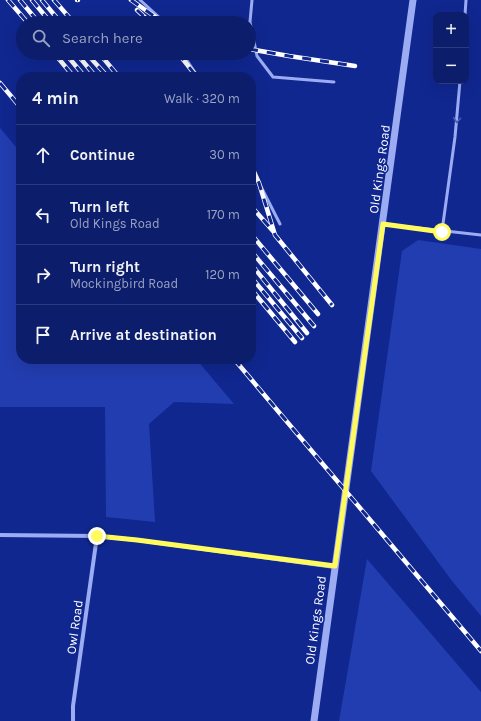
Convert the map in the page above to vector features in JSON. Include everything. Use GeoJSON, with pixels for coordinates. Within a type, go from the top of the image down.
{"type":"FeatureCollection","features":[{"type":"Feature","properties":{"kind":"street","name":"Old Kings Road"},"geometry":{"type":"LineString","coordinates":[[314,721],[413,0]]}},
{"type":"Feature","properties":{"kind":"street"},"geometry":{"type":"LineString","coordinates":[[0,535],[97,536],[335,566]]}},
{"type":"Feature","properties":{"kind":"street","name":"Owl Road"},"geometry":{"type":"LineString","coordinates":[[73,721],[73,706],[97,536]]}},
{"type":"Feature","properties":{"kind":"lane"},"geometry":{"type":"LineString","coordinates":[[140,0],[158,16]]}},
{"type":"Feature","properties":{"kind":"lane"},"geometry":{"type":"LineString","coordinates":[[250,16],[252,0]]}},
{"type":"Feature","properties":{"kind":"lane"},"geometry":{"type":"LineString","coordinates":[[465,12],[466,0]]}},
{"type":"Feature","properties":{"kind":"lane"},"geometry":{"type":"LineString","coordinates":[[256,52],[257,56],[273,77],[334,82]]}},
{"type":"Feature","properties":{"kind":"lane"},"geometry":{"type":"LineString","coordinates":[[187,60],[195,72]]}},
{"type":"Feature","properties":{"kind":"lane"},"geometry":{"type":"LineString","coordinates":[[442,232],[455,137],[460,84]]}},
{"type":"Feature","properties":{"kind":"lane"},"geometry":{"type":"LineString","coordinates":[[256,177],[280,224]]}},
{"type":"Feature","properties":{"kind":"lane"},"geometry":{"type":"LineString","coordinates":[[383,224],[442,232],[481,235]]}},
{"type":"Feature","properties":{"kind":"shaded area"},"geometry":{"type":"Polygon","coordinates":[[[0,128],[16,147],[16,364],[200,364],[234,404],[174,402],[149,424],[155,522],[106,517],[105,407],[0,407],[0,128]]]}},
{"type":"Feature","properties":{"kind":"shaded area"},"geometry":{"type":"Polygon","coordinates":[[[418,240],[481,249],[481,616],[452,581],[371,471],[402,251],[418,240]]]}},
{"type":"Feature","properties":{"kind":"shaded area"},"geometry":{"type":"Polygon","coordinates":[[[367,559],[481,692],[481,721],[339,721],[367,559]]]}},
{"type":"Feature","properties":{"kind":"railway"},"geometry":{"type":"LineString","coordinates":[[8,0],[22,16]]}},
{"type":"Feature","properties":{"kind":"railway"},"geometry":{"type":"LineString","coordinates":[[20,0],[33,16]]}},
{"type":"Feature","properties":{"kind":"railway"},"geometry":{"type":"LineString","coordinates":[[32,0],[45,16]]}},
{"type":"Feature","properties":{"kind":"railway"},"geometry":{"type":"LineString","coordinates":[[42,0],[55,16]]}},
{"type":"Feature","properties":{"kind":"railway"},"geometry":{"type":"LineString","coordinates":[[54,0],[68,16]]}},
{"type":"Feature","properties":{"kind":"railway"},"geometry":{"type":"LineString","coordinates":[[131,0],[154,16]]}},
{"type":"Feature","properties":{"kind":"railway"},"geometry":{"type":"LineString","coordinates":[[137,10],[143,16]]}},
{"type":"Feature","properties":{"kind":"railway"},"geometry":{"type":"LineString","coordinates":[[256,50],[355,66]]}},
{"type":"Feature","properties":{"kind":"railway"},"geometry":{"type":"LineString","coordinates":[[60,60],[70,72]]}},
{"type":"Feature","properties":{"kind":"railway"},"geometry":{"type":"LineString","coordinates":[[71,60],[81,72]]}},
{"type":"Feature","properties":{"kind":"railway"},"geometry":{"type":"LineString","coordinates":[[82,60],[92,72]]}},
{"type":"Feature","properties":{"kind":"railway"},"geometry":{"type":"LineString","coordinates":[[92,60],[103,72]]}},
{"type":"Feature","properties":{"kind":"railway"},"geometry":{"type":"LineString","coordinates":[[105,60],[115,72]]}},
{"type":"Feature","properties":{"kind":"railway"},"geometry":{"type":"LineString","coordinates":[[184,60],[193,72]]}},
{"type":"Feature","properties":{"kind":"railway"},"geometry":{"type":"LineString","coordinates":[[0,83],[16,102]]}},
{"type":"Feature","properties":{"kind":"railway"},"geometry":{"type":"LineString","coordinates":[[256,176],[275,235],[332,305]]}},
{"type":"Feature","properties":{"kind":"railway"},"geometry":{"type":"LineString","coordinates":[[256,212],[273,231]]}},
{"type":"Feature","properties":{"kind":"railway"},"geometry":{"type":"LineString","coordinates":[[256,240],[318,314]]}},
{"type":"Feature","properties":{"kind":"railway"},"geometry":{"type":"LineString","coordinates":[[256,257],[314,326]]}},
{"type":"Feature","properties":{"kind":"railway"},"geometry":{"type":"LineString","coordinates":[[256,270],[307,333]]}},
{"type":"Feature","properties":{"kind":"railway"},"geometry":{"type":"LineString","coordinates":[[256,283],[302,338]]}},
{"type":"Feature","properties":{"kind":"railway"},"geometry":{"type":"LineString","coordinates":[[256,295],[295,342]]}},
{"type":"Feature","properties":{"kind":"railway"},"geometry":{"type":"LineString","coordinates":[[238,364],[481,651]]}},
{"type":"Feature","properties":{"kind":"route"},"geometry":{"type":"LineString","coordinates":[[97,536],[335,566],[383,224],[442,232]]}}]}
